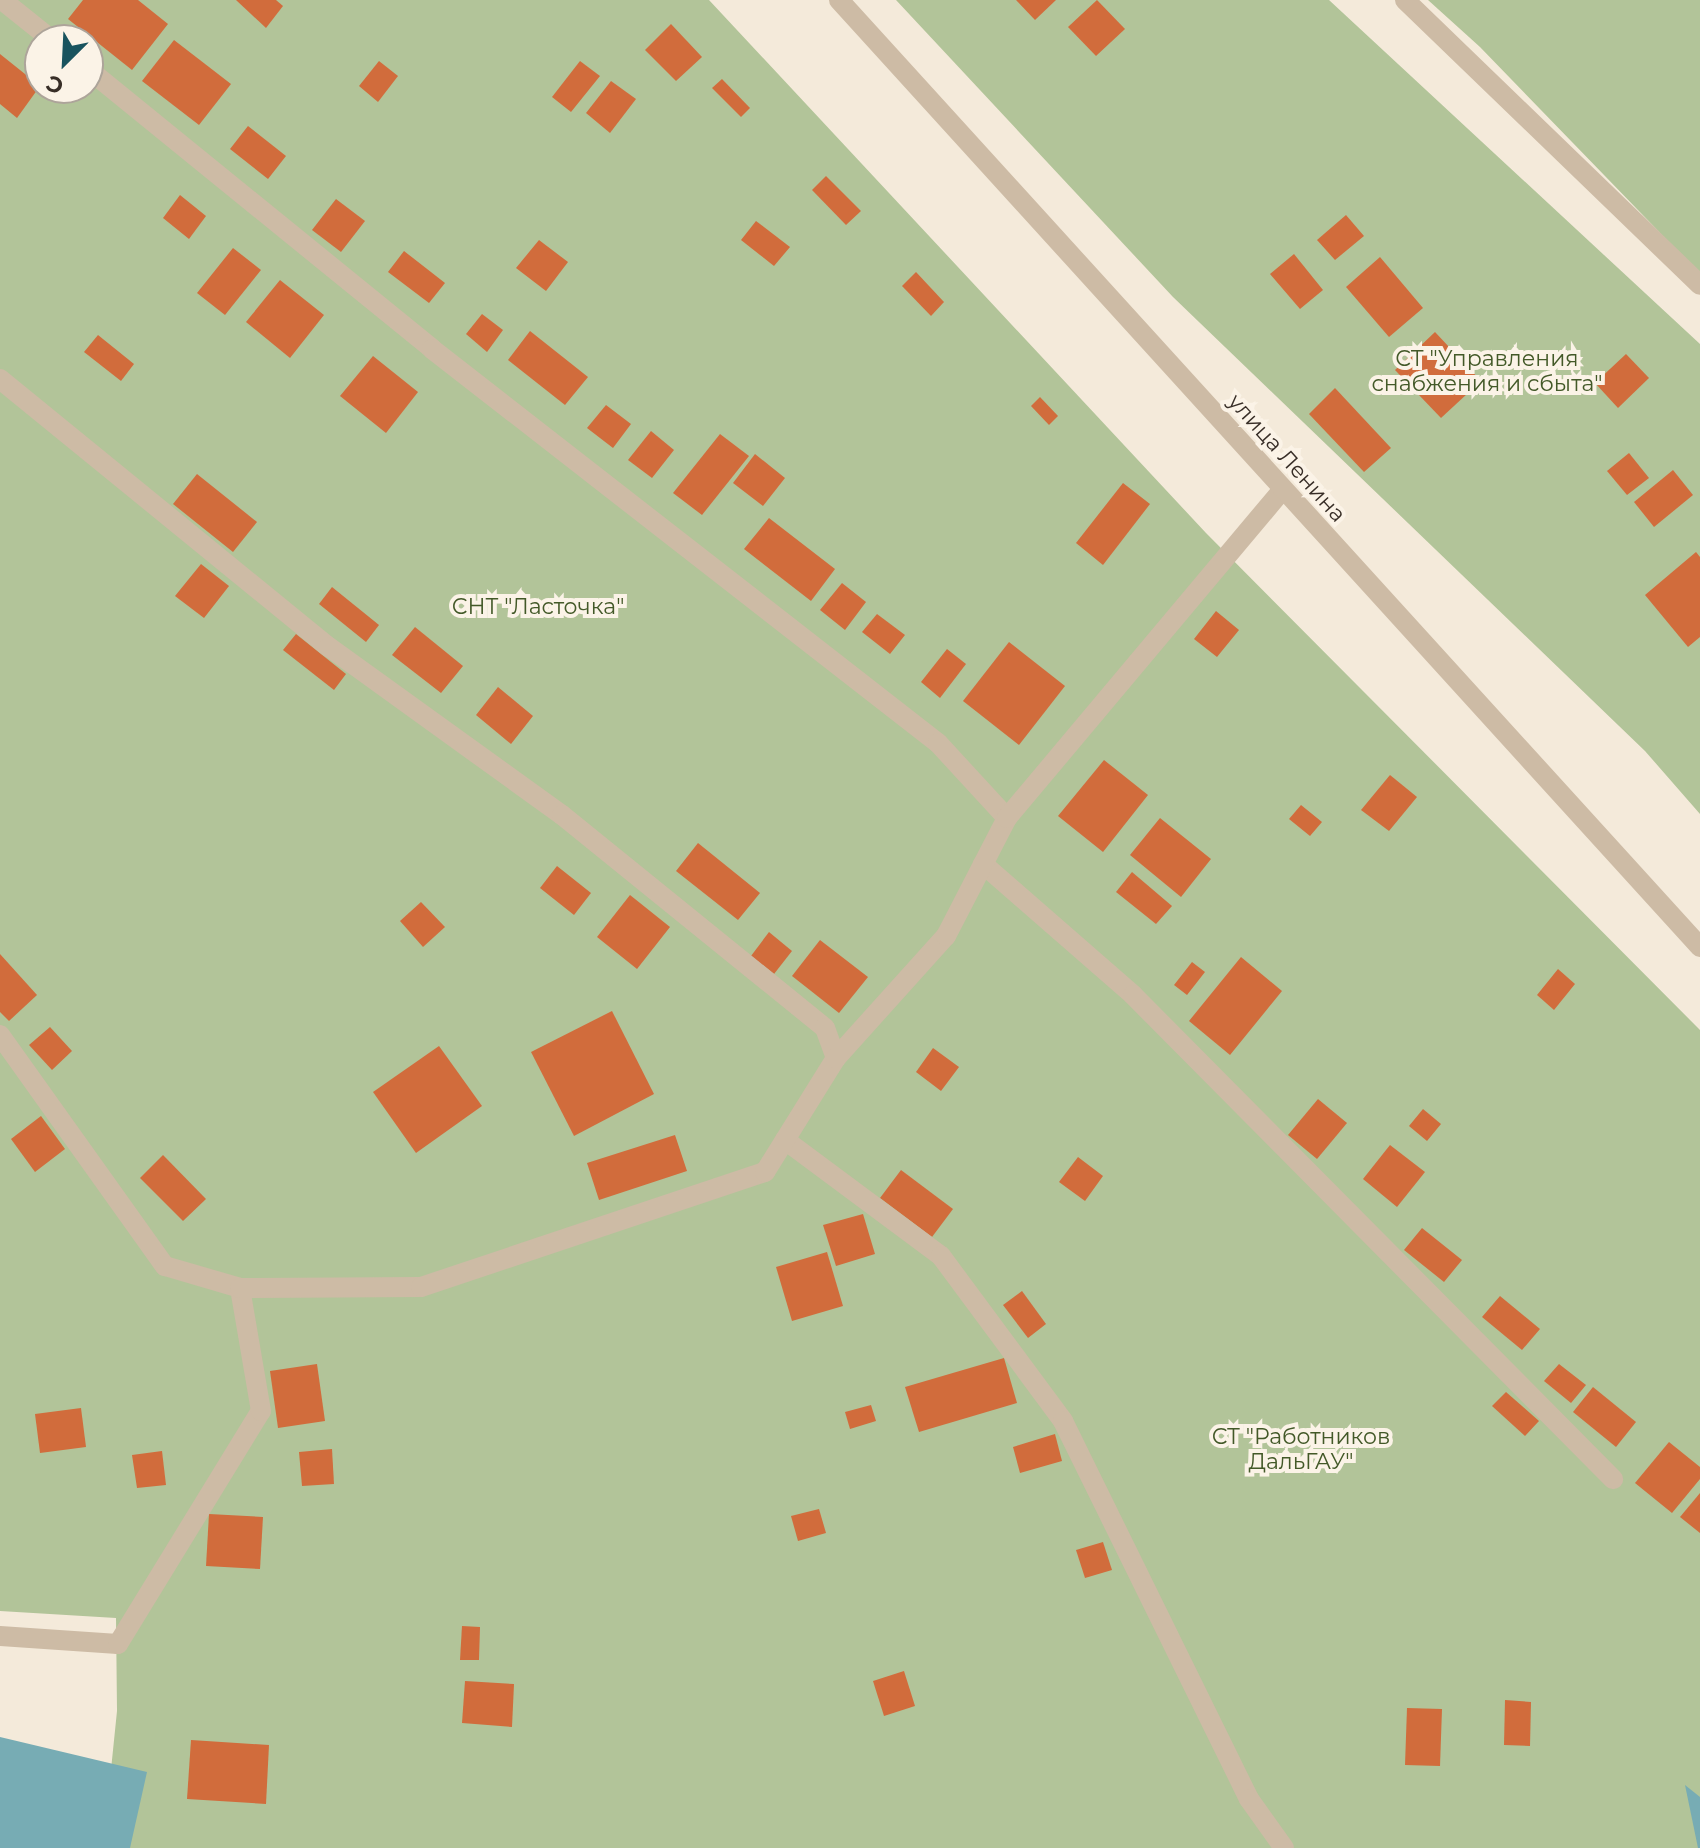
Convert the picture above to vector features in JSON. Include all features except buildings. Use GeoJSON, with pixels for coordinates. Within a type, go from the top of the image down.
{"type":"FeatureCollection","features":[{"type":"Feature","properties":{"kind":"street"},"geometry":{"type":"LineString","coordinates":[[2,0],[32,24]]}},
{"type":"Feature","properties":{"kind":"street","name":"улица Ленина"},"geometry":{"type":"LineString","coordinates":[[839,0],[1700,947]]}},
{"type":"Feature","properties":{"kind":"street"},"geometry":{"type":"LineString","coordinates":[[1405,0],[1700,285]]}},
{"type":"Feature","properties":{"kind":"street"},"geometry":{"type":"LineString","coordinates":[[104,82],[432,349],[938,743],[1007,818]]}},
{"type":"Feature","properties":{"kind":"street"},"geometry":{"type":"LineString","coordinates":[[0,379],[329,647],[562,815],[813,1018],[825,1028],[836,1058]]}},
{"type":"Feature","properties":{"kind":"street"},"geometry":{"type":"LineString","coordinates":[[0,1035],[165,1266],[240,1288],[421,1287],[765,1172],[836,1058],[946,936],[1007,818],[1283,489]]}},
{"type":"Feature","properties":{"kind":"street"},"geometry":{"type":"LineString","coordinates":[[983,864],[1133,995],[1613,1479]]}},
{"type":"Feature","properties":{"kind":"street"},"geometry":{"type":"LineString","coordinates":[[785,1140],[941,1256],[1063,1421],[1249,1799],[1284,1848]]}},
{"type":"Feature","properties":{"kind":"street"},"geometry":{"type":"LineString","coordinates":[[0,1636],[118,1644],[261,1411],[240,1288]]}},
{"type":"Feature","properties":{"kind":"green space"},"geometry":{"type":"Polygon","coordinates":[[[0,0],[709,0],[1206,533],[1700,1030],[1700,1848],[103,1848],[117,1711],[116,1618],[0,1611],[0,0]]]}},
{"type":"Feature","properties":{"kind":"green space","name":"СТ \"Управления снабжения и сбыта\""},"geometry":{"type":"Polygon","coordinates":[[[896,0],[1329,0],[1700,344],[1700,814],[1645,751],[1173,297],[896,0]]]}},
{"type":"Feature","properties":{"kind":"green space"},"geometry":{"type":"Polygon","coordinates":[[[1428,0],[1700,0],[1700,274],[1480,47],[1428,0]]]}},
{"type":"Feature","properties":{"kind":"water"},"geometry":{"type":"Polygon","coordinates":[[[0,1737],[147,1772],[130,1848],[0,1848],[0,1737]]]}},
{"type":"Feature","properties":{"kind":"water"},"geometry":{"type":"Polygon","coordinates":[[[1685,1785],[1700,1797],[1700,1848],[1698,1848],[1685,1785]]]}},
{"type":"Feature","properties":{"kind":"park label","name":"СНТ \"Ласточка\""},"geometry":{"type":"Point","coordinates":[538,607]}},
{"type":"Feature","properties":{"kind":"park label","name":"СТ \"Работников ДальГАУ\""},"geometry":{"type":"Point","coordinates":[1301,1448]}}]}
